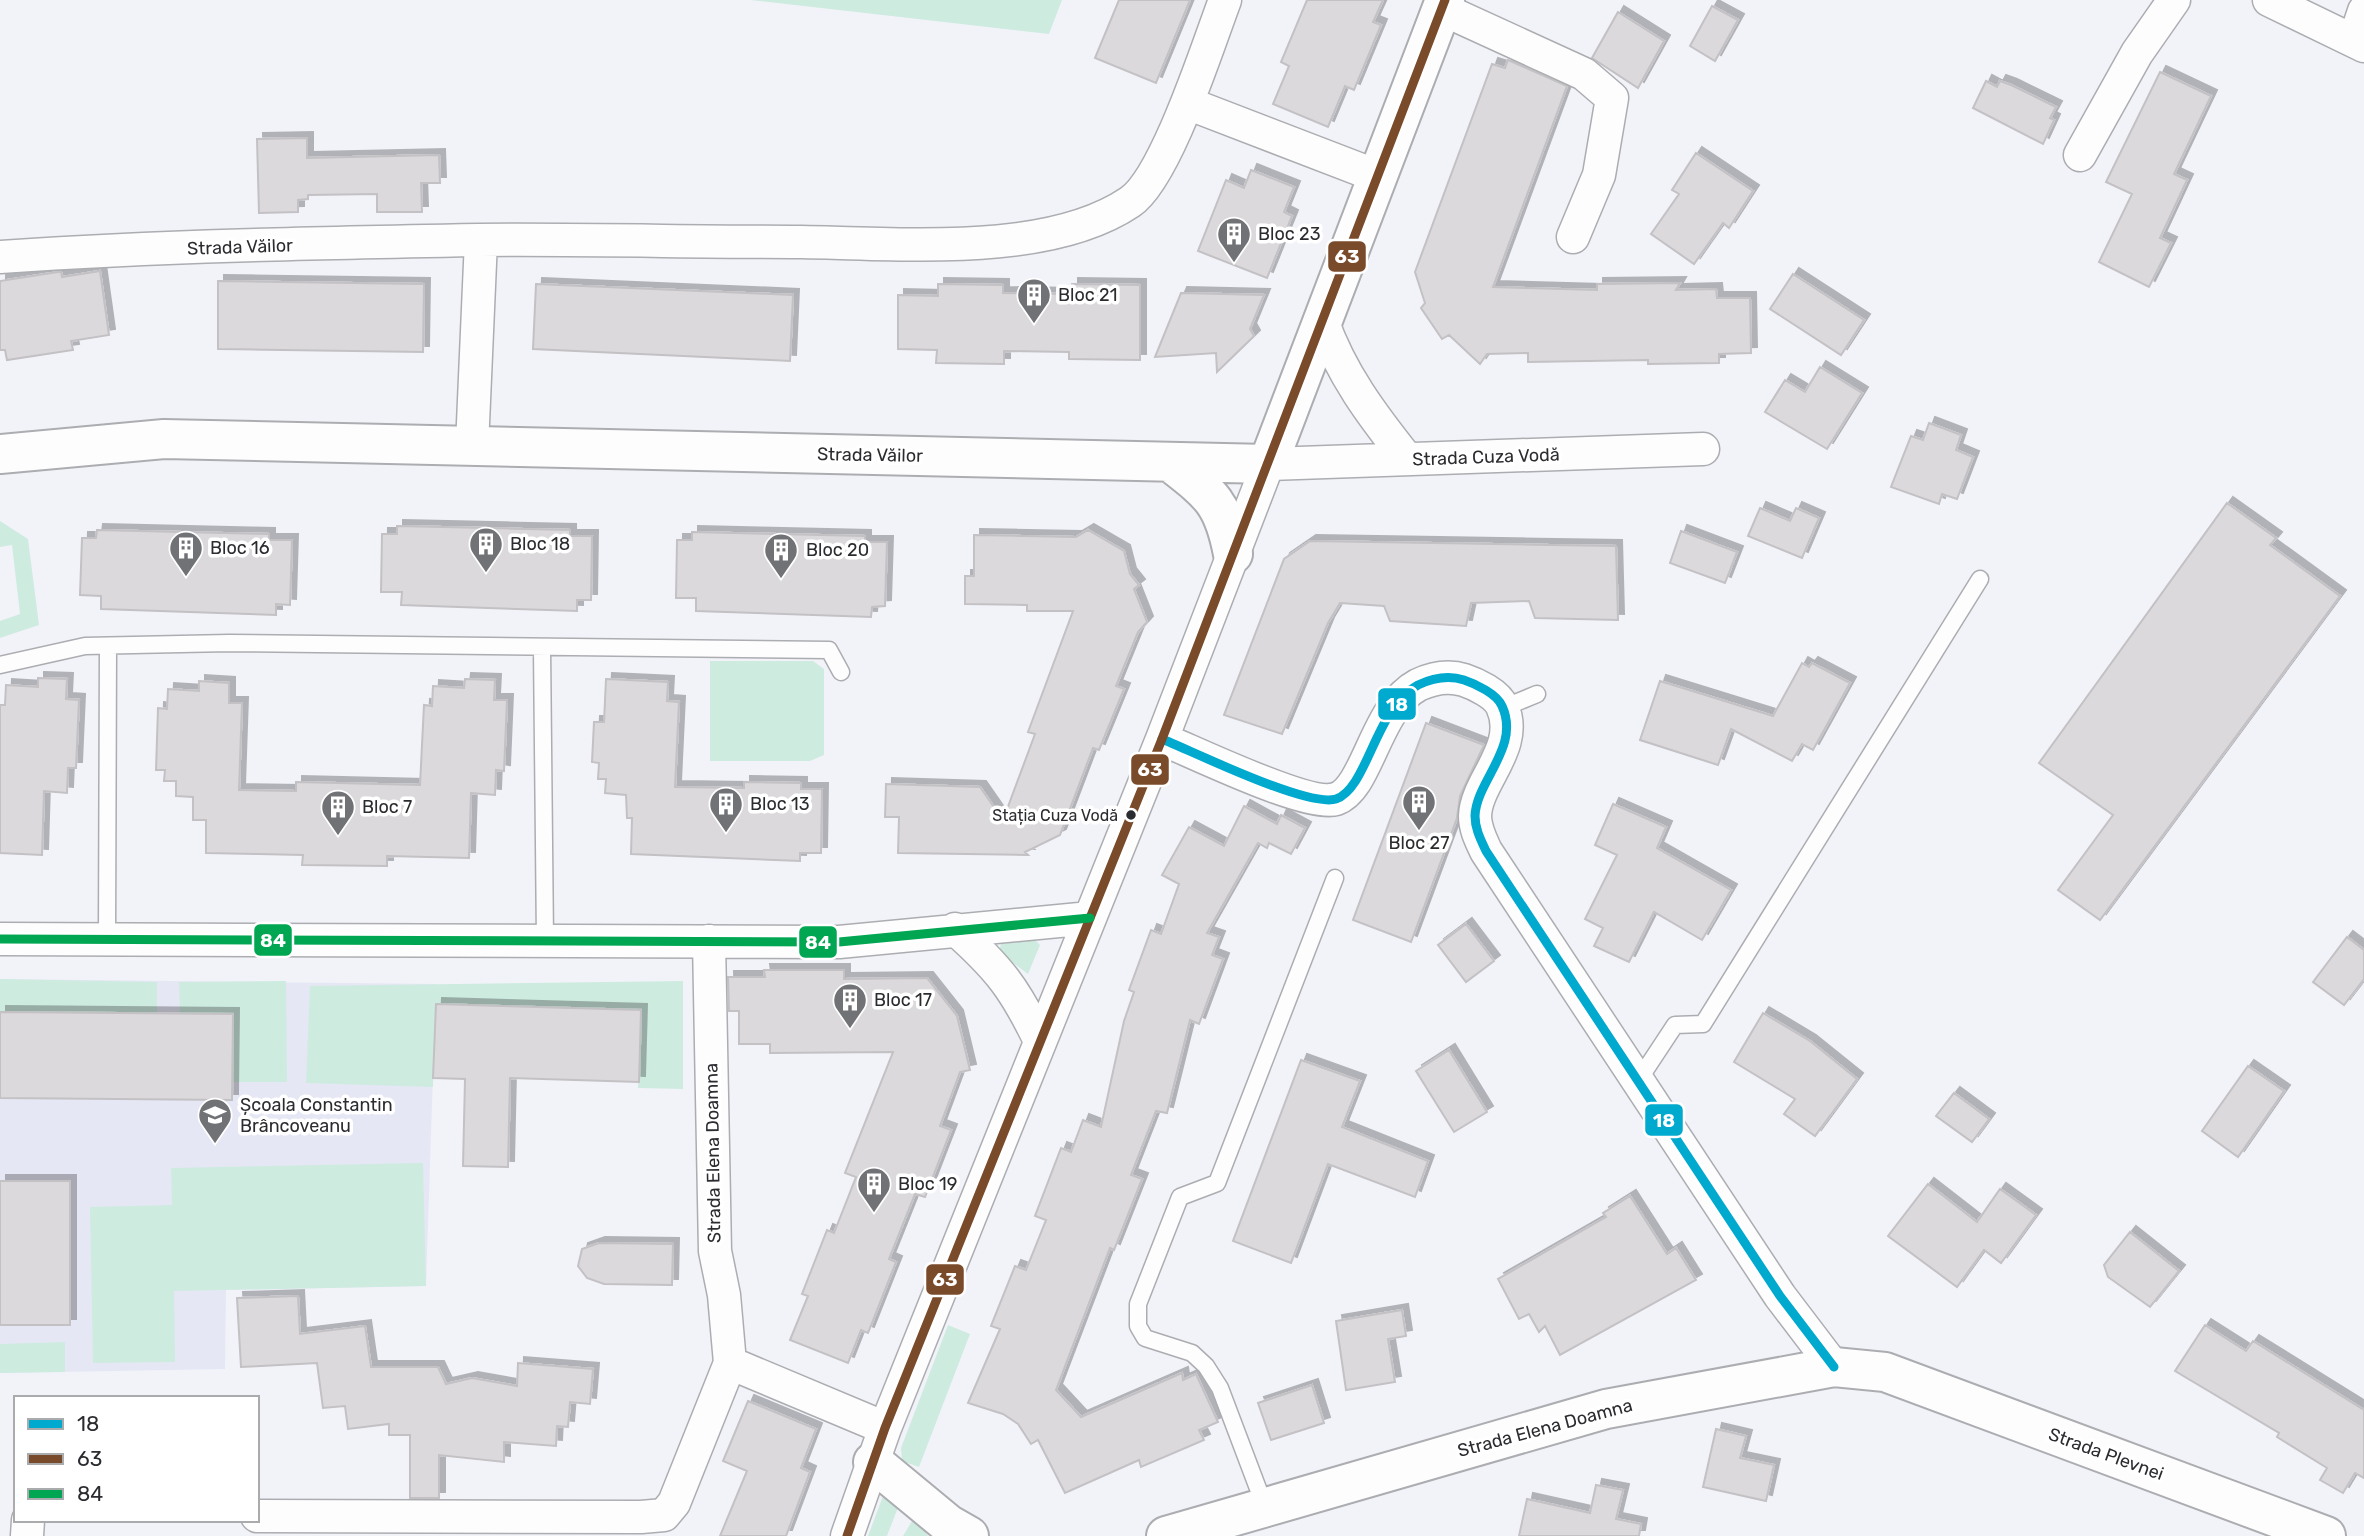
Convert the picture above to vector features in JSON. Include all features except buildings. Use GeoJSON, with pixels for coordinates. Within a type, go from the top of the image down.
{"type":"FeatureCollection","features":[{"type":"Feature","properties":{"kind":"street","name":"Strada Văilor"},"geometry":{"type":"LineString","coordinates":[[0,257],[100,250],[481,240],[943,244],[1030,238],[1084,225],[1132,201],[1156,173],[1225,0]]}},
{"type":"Feature","properties":{"kind":"street"},"geometry":{"type":"LineString","coordinates":[[2080,155],[2137,53],[2174,0]]}},
{"type":"Feature","properties":{"kind":"street"},"geometry":{"type":"LineString","coordinates":[[2269,0],[2359,43],[2364,11]]}},
{"type":"Feature","properties":{"kind":"street"},"geometry":{"type":"LineString","coordinates":[[847,1536],[879,1445],[1162,739],[1443,5],[1584,74],[1612,98],[1599,175],[1573,237]]}},
{"type":"Feature","properties":{"kind":"street"},"geometry":{"type":"LineString","coordinates":[[1186,103],[1377,176]]}},
{"type":"Feature","properties":{"kind":"street"},"geometry":{"type":"LineString","coordinates":[[472,446],[481,240]]}},
{"type":"Feature","properties":{"kind":"street"},"geometry":{"type":"LineString","coordinates":[[1322,320],[1335,355],[1354,391],[1407,459]]}},
{"type":"Feature","properties":{"kind":"street","name":"Strada Văilor"},"geometry":{"type":"LineString","coordinates":[[0,454],[164,439],[1268,464]]}},
{"type":"Feature","properties":{"kind":"street","name":"Strada Cuza Vodă"},"geometry":{"type":"LineString","coordinates":[[1268,464],[1703,449]]}},
{"type":"Feature","properties":{"kind":"street"},"geometry":{"type":"LineString","coordinates":[[1170,462],[1211,497],[1226,520],[1233,554]]}},
{"type":"Feature","properties":{"kind":"street"},"geometry":{"type":"LineString","coordinates":[[1162,739],[1301,796],[1336,799],[1350,789],[1379,728],[1392,707],[1409,690],[1432,678],[1455,677],[1471,682],[1491,694],[1503,708],[1507,735],[1475,814],[1478,833],[1486,851],[1780,1296],[1834,1367]]}},
{"type":"Feature","properties":{"kind":"street"},"geometry":{"type":"LineString","coordinates":[[0,939],[839,942],[1090,918]]}},
{"type":"Feature","properties":{"kind":"street"},"geometry":{"type":"LineString","coordinates":[[955,929],[992,962],[1019,999],[1040,1041]]}},
{"type":"Feature","properties":{"kind":"street","name":"Strada Elena Doamna"},"geometry":{"type":"LineString","coordinates":[[259,1517],[542,1527],[664,1515],[674,1503],[730,1363],[724,1295],[715,1251],[709,941]]}},
{"type":"Feature","properties":{"kind":"street"},"geometry":{"type":"LineString","coordinates":[[730,1363],[879,1445],[948,1524],[969,1536]]}},
{"type":"Feature","properties":{"kind":"street","name":"Strada Elena Doamna"},"geometry":{"type":"LineString","coordinates":[[1166,1536],[1216,1529],[1265,1507],[1606,1409],[1834,1367],[1885,1373]]}},
{"type":"Feature","properties":{"kind":"street","name":"Strada Plevnei"},"geometry":{"type":"LineString","coordinates":[[1885,1373],[2326,1536]]}},
{"type":"Feature","properties":{"kind":"lane"},"geometry":{"type":"LineString","coordinates":[[1638,1081],[1675,1025],[1703,1024],[1980,579]]}},
{"type":"Feature","properties":{"kind":"lane"},"geometry":{"type":"LineString","coordinates":[[0,665],[85,646],[229,643],[829,650],[841,672]]}},
{"type":"Feature","properties":{"kind":"lane"},"geometry":{"type":"LineString","coordinates":[[107,939],[108,646]]}},
{"type":"Feature","properties":{"kind":"lane"},"geometry":{"type":"LineString","coordinates":[[542,648],[545,941]]}},
{"type":"Feature","properties":{"kind":"lane"},"geometry":{"type":"LineString","coordinates":[[1503,708],[1537,694]]}},
{"type":"Feature","properties":{"kind":"lane"},"geometry":{"type":"LineString","coordinates":[[1265,1507],[1213,1377],[1192,1353],[1145,1338],[1138,1326],[1139,1304],[1180,1197],[1217,1183],[1335,878]]}},
{"type":"Feature","properties":{"kind":"shaded area","name":"Școala Constantin Brâncoveanu"},"geometry":{"type":"Polygon","coordinates":[[[0,979],[436,984],[426,1286],[226,1290],[225,1369],[0,1373],[0,979]]]}},
{"type":"Feature","properties":{"kind":"green space"},"geometry":{"type":"Polygon","coordinates":[[[750,0],[1062,0],[1049,34],[750,0]]]}},
{"type":"Feature","properties":{"kind":"green space"},"geometry":{"type":"Polygon","coordinates":[[[0,521],[28,539],[39,625],[0,638],[0,621],[20,614],[12,545],[0,547],[0,521]]]}},
{"type":"Feature","properties":{"kind":"green space"},"geometry":{"type":"Polygon","coordinates":[[[710,661],[813,661],[824,669],[824,755],[810,761],[710,761],[710,661]]]}},
{"type":"Feature","properties":{"kind":"green space"},"geometry":{"type":"Polygon","coordinates":[[[1035,940],[1040,945],[1028,974],[999,952],[1001,944],[1035,940]]]}},
{"type":"Feature","properties":{"kind":"green space"},"geometry":{"type":"Polygon","coordinates":[[[0,979],[157,982],[157,1013],[0,1012],[0,979]]]}},
{"type":"Feature","properties":{"kind":"green space"},"geometry":{"type":"Polygon","coordinates":[[[286,981],[287,1082],[232,1082],[233,1014],[180,1013],[179,982],[286,981]]]}},
{"type":"Feature","properties":{"kind":"green space"},"geometry":{"type":"Polygon","coordinates":[[[683,981],[683,1089],[638,1088],[641,1010],[436,1004],[433,1087],[306,1083],[310,986],[683,981]]]}},
{"type":"Feature","properties":{"kind":"green space"},"geometry":{"type":"Polygon","coordinates":[[[423,1163],[426,1286],[174,1291],[175,1362],[93,1363],[90,1207],[172,1205],[171,1168],[423,1163]]]}},
{"type":"Feature","properties":{"kind":"green space"},"geometry":{"type":"Polygon","coordinates":[[[948,1325],[970,1334],[919,1467],[902,1461],[901,1448],[948,1325]]]}},
{"type":"Feature","properties":{"kind":"green space"},"geometry":{"type":"Polygon","coordinates":[[[65,1342],[65,1372],[0,1373],[0,1344],[65,1342]]]}},
{"type":"Feature","properties":{"kind":"green space"},"geometry":{"type":"Polygon","coordinates":[[[883,1496],[899,1505],[887,1536],[868,1536],[883,1496]]]}},
{"type":"Feature","properties":{"kind":"green space"},"geometry":{"type":"Polygon","coordinates":[[[915,1516],[928,1536],[903,1536],[915,1516]]]}},
{"type":"Feature","properties":{"kind":"transit line","name":"63"},"geometry":{"type":"LineString","coordinates":[[847,1536],[885,1428],[1162,739],[1445,0]]}},
{"type":"Feature","properties":{"kind":"transit line","name":"18"},"geometry":{"type":"LineString","coordinates":[[1162,739],[1277,787],[1322,800],[1336,799],[1347,792],[1356,780],[1392,711],[1403,696],[1418,685],[1441,678],[1458,678],[1496,697],[1506,721],[1506,736],[1482,790],[1475,816],[1477,830],[1486,851],[1780,1296],[1834,1367]]}},
{"type":"Feature","properties":{"kind":"transit line","name":"84"},"geometry":{"type":"LineString","coordinates":[[0,939],[839,942],[1090,918]]}},
{"type":"Feature","properties":{"kind":"place","name":"Bloc 23"},"geometry":{"type":"Point","coordinates":[1234,264]}},
{"type":"Feature","properties":{"kind":"place","name":"Bloc 21"},"geometry":{"type":"Point","coordinates":[1034,325]}},
{"type":"Feature","properties":{"kind":"place","name":"Bloc 18"},"geometry":{"type":"Point","coordinates":[486,574]}},
{"type":"Feature","properties":{"kind":"place","name":"Bloc 16"},"geometry":{"type":"Point","coordinates":[186,578]}},
{"type":"Feature","properties":{"kind":"place","name":"Bloc 20"},"geometry":{"type":"Point","coordinates":[781,580]}},
{"type":"Feature","properties":{"kind":"place","name":"Stația Cuza Vodă"},"geometry":{"type":"Point","coordinates":[1131,815]}},
{"type":"Feature","properties":{"kind":"place","name":"Bloc 27"},"geometry":{"type":"Point","coordinates":[1419,832]}},
{"type":"Feature","properties":{"kind":"place","name":"Bloc 13"},"geometry":{"type":"Point","coordinates":[726,834]}},
{"type":"Feature","properties":{"kind":"place","name":"Bloc 7"},"geometry":{"type":"Point","coordinates":[338,837]}},
{"type":"Feature","properties":{"kind":"place","name":"Bloc 17"},"geometry":{"type":"Point","coordinates":[850,1030]}},
{"type":"Feature","properties":{"kind":"place","name":"Școala Constantin Brâncoveanu"},"geometry":{"type":"Point","coordinates":[215,1145]}},
{"type":"Feature","properties":{"kind":"place","name":"Bloc 19"},"geometry":{"type":"Point","coordinates":[874,1214]}}]}
